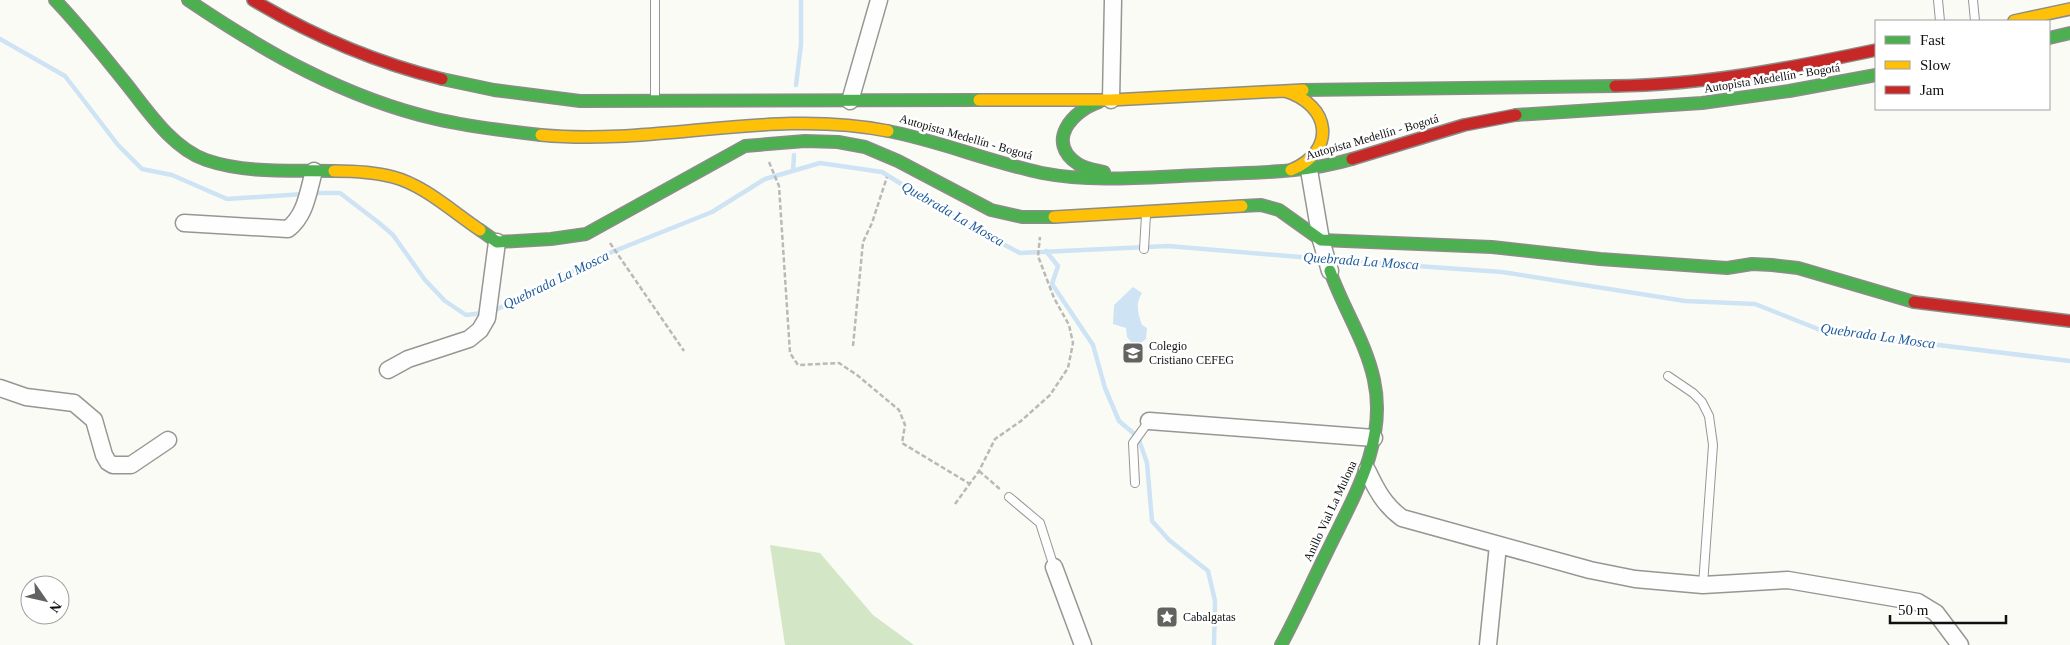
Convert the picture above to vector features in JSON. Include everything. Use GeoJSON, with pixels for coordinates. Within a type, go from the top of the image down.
{"type":"FeatureCollection","features":[{"type":"Feature","properties":{"kind":"main road"},"geometry":{"type":"LineString","coordinates":[[55,0],[75,21],[159,124],[185,149],[205,160],[226,166],[312,178],[358,171],[394,177],[421,190],[498,242],[551,239],[586,234],[745,146],[765,142],[832,142],[865,147],[991,210],[1012,216],[1040,218],[1260,205],[1279,210],[1323,246],[1492,247],[1600,259],[1727,268],[1752,264],[1772,265],[1798,268],[1919,304],[2070,321]]}},
{"type":"Feature","properties":{"kind":"main road","name":"Autopista Medellín - Bogotá"},"geometry":{"type":"LineString","coordinates":[[188,0],[230,31],[279,60],[323,81],[375,101],[436,119],[482,128],[546,136],[606,137],[758,124],[844,124],[900,131],[1023,169],[1076,177],[1128,177],[1309,170],[1402,142],[1510,115],[1559,110],[1698,104],[1804,89],[1875,75]]}},
{"type":"Feature","properties":{"kind":"main road","name":"Autopista Medellín - Bogotá"},"geometry":{"type":"LineString","coordinates":[[253,0],[305,30],[358,53],[415,73],[465,86],[518,95],[580,101],[655,99],[850,101],[1111,100],[1280,90],[1620,86],[1674,83],[1763,71],[1875,50]]}},
{"type":"Feature","properties":{"kind":"main road"},"geometry":{"type":"LineString","coordinates":[[2019,20],[2070,10]]}},
{"type":"Feature","properties":{"kind":"main road"},"geometry":{"type":"LineString","coordinates":[[2050,38],[2070,33]]}},
{"type":"Feature","properties":{"kind":"main road"},"geometry":{"type":"LineString","coordinates":[[1280,90],[1306,98],[1317,110],[1323,127],[1321,144],[1312,158],[1299,168],[1282,172]]}},
{"type":"Feature","properties":{"kind":"main road"},"geometry":{"type":"LineString","coordinates":[[1111,100],[1079,109],[1068,119],[1064,130],[1065,148],[1074,161],[1084,168],[1128,177]]}},
{"type":"Feature","properties":{"kind":"main road","name":"Anillo Vial La Mulona"},"geometry":{"type":"LineString","coordinates":[[1281,645],[1367,470],[1374,438],[1377,396],[1373,378],[1366,353],[1336,291],[1330,271]]}},
{"type":"Feature","properties":{"kind":"street"},"geometry":{"type":"LineString","coordinates":[[850,101],[879,0]]}},
{"type":"Feature","properties":{"kind":"street"},"geometry":{"type":"LineString","coordinates":[[1111,100],[1113,0]]}},
{"type":"Feature","properties":{"kind":"street"},"geometry":{"type":"LineString","coordinates":[[1309,170],[1323,246],[1330,271]]}},
{"type":"Feature","properties":{"kind":"street"},"geometry":{"type":"LineString","coordinates":[[184,222],[288,229],[297,222],[305,205],[312,178]]}},
{"type":"Feature","properties":{"kind":"street"},"geometry":{"type":"LineString","coordinates":[[388,370],[408,359],[469,339],[480,330],[487,318],[498,242]]}},
{"type":"Feature","properties":{"kind":"street"},"geometry":{"type":"LineString","coordinates":[[0,388],[26,397],[74,403],[94,420],[104,455],[108,462],[113,465],[131,465],[168,440]]}},
{"type":"Feature","properties":{"kind":"street"},"geometry":{"type":"LineString","coordinates":[[1149,421],[1374,438]]}},
{"type":"Feature","properties":{"kind":"street"},"geometry":{"type":"LineString","coordinates":[[1367,470],[1378,494],[1390,509],[1402,518],[1590,570],[1635,579],[1703,585],[1788,580],[1918,602],[1936,613],[1960,645]]}},
{"type":"Feature","properties":{"kind":"street"},"geometry":{"type":"LineString","coordinates":[[1488,645],[1498,545]]}},
{"type":"Feature","properties":{"kind":"street"},"geometry":{"type":"LineString","coordinates":[[1054,567],[1083,645]]}},
{"type":"Feature","properties":{"kind":"lane"},"geometry":{"type":"LineString","coordinates":[[655,99],[656,0]]}},
{"type":"Feature","properties":{"kind":"lane"},"geometry":{"type":"LineString","coordinates":[[1938,0],[1940,20]]}},
{"type":"Feature","properties":{"kind":"lane"},"geometry":{"type":"LineString","coordinates":[[1973,0],[1975,20]]}},
{"type":"Feature","properties":{"kind":"lane"},"geometry":{"type":"LineString","coordinates":[[1144,249],[1146,213]]}},
{"type":"Feature","properties":{"kind":"lane"},"geometry":{"type":"LineString","coordinates":[[1668,376],[1693,393],[1702,402],[1709,416],[1713,445],[1703,585]]}},
{"type":"Feature","properties":{"kind":"lane"},"geometry":{"type":"LineString","coordinates":[[1135,483],[1132,443],[1149,421]]}},
{"type":"Feature","properties":{"kind":"lane"},"geometry":{"type":"LineString","coordinates":[[1009,497],[1040,523],[1054,567]]}},
{"type":"Feature","properties":{"kind":"path"},"geometry":{"type":"LineString","coordinates":[[768,160],[779,186],[790,353],[798,365],[839,363],[857,375],[899,410],[905,425],[902,443],[970,484]]}},
{"type":"Feature","properties":{"kind":"path"},"geometry":{"type":"LineString","coordinates":[[853,346],[863,242],[872,223],[885,181]]}},
{"type":"Feature","properties":{"kind":"path"},"geometry":{"type":"LineString","coordinates":[[955,504],[979,471],[995,439],[1021,421],[1050,395],[1068,368],[1073,343],[1071,334],[1054,298],[1038,256],[1041,231]]}},
{"type":"Feature","properties":{"kind":"path"},"geometry":{"type":"LineString","coordinates":[[607,240],[684,351]]}},
{"type":"Feature","properties":{"kind":"path"},"geometry":{"type":"LineString","coordinates":[[979,471],[1009,497]]}},
{"type":"Feature","properties":{"kind":"green space"},"geometry":{"type":"Polygon","coordinates":[[[770,545],[820,553],[873,615],[914,645],[785,645],[770,545]]]}},
{"type":"Feature","properties":{"kind":"water"},"geometry":{"type":"Polygon","coordinates":[[[1133,287],[1142,293],[1138,301],[1138,313],[1142,325],[1147,328],[1146,339],[1135,347],[1127,337],[1126,328],[1113,324],[1114,305],[1133,287]]]}},
{"type":"Feature","properties":{"kind":"waterway"},"geometry":{"type":"LineString","coordinates":[[796,85],[801,44],[801,0]]}},
{"type":"Feature","properties":{"kind":"waterway","name":"Quebrada La Mosca"},"geometry":{"type":"LineString","coordinates":[[0,39],[65,76],[118,145],[142,169],[172,175],[227,199],[304,194]]}},
{"type":"Feature","properties":{"kind":"waterway"},"geometry":{"type":"LineString","coordinates":[[793,171],[794,155]]}},
{"type":"Feature","properties":{"kind":"waterway","name":"Quebrada La Mosca"},"geometry":{"type":"LineString","coordinates":[[491,312],[544,287],[592,260],[712,212],[765,179],[820,163],[882,172],[969,226],[1020,253],[1168,246],[1324,259]]}},
{"type":"Feature","properties":{"kind":"waterway","name":"Quebrada La Mosca"},"geometry":{"type":"LineString","coordinates":[[312,193],[340,193],[393,235],[425,280],[445,301],[466,315],[483,313]]}},
{"type":"Feature","properties":{"kind":"waterway"},"geometry":{"type":"LineString","coordinates":[[1046,251],[1058,266],[1052,284],[1093,345],[1105,388],[1119,421],[1138,437],[1147,463],[1152,521],[1169,540],[1208,571],[1215,601],[1214,645]]}},
{"type":"Feature","properties":{"kind":"waterway","name":"Quebrada La Mosca"},"geometry":{"type":"LineString","coordinates":[[1331,260],[1502,272],[1685,301],[1755,304],[1823,331],[2070,361]]}},
{"type":"Feature","properties":{"kind":"traffic: fast"},"geometry":{"type":"LineString","coordinates":[[55,0],[91,40],[150,115],[170,137],[193,154],[206,160],[253,169],[334,171]]}},
{"type":"Feature","properties":{"kind":"traffic: fast"},"geometry":{"type":"LineString","coordinates":[[188,0],[276,55],[338,86],[370,99],[402,110],[449,122],[541,135]]}},
{"type":"Feature","properties":{"kind":"traffic: fast"},"geometry":{"type":"LineString","coordinates":[[2050,38],[2070,33]]}},
{"type":"Feature","properties":{"kind":"traffic: fast"},"geometry":{"type":"LineString","coordinates":[[1516,115],[1702,103],[1789,91],[1875,75]]}},
{"type":"Feature","properties":{"kind":"traffic: fast"},"geometry":{"type":"LineString","coordinates":[[442,79],[494,90],[580,101],[979,100]]}},
{"type":"Feature","properties":{"kind":"traffic: fast"},"geometry":{"type":"LineString","coordinates":[[1303,90],[1615,86]]}},
{"type":"Feature","properties":{"kind":"traffic: fast"},"geometry":{"type":"LineString","coordinates":[[1099,102],[1080,112],[1066,128],[1063,137],[1068,155],[1078,164],[1104,172]]}},
{"type":"Feature","properties":{"kind":"traffic: fast"},"geometry":{"type":"LineString","coordinates":[[888,131],[927,140],[1042,173],[1081,178],[1142,178],[1277,172],[1333,164],[1352,159]]}},
{"type":"Feature","properties":{"kind":"traffic: fast"},"geometry":{"type":"LineString","coordinates":[[480,230],[497,242],[551,239],[586,234],[745,146],[805,141],[838,142],[865,147],[898,161],[991,210],[1022,217],[1054,217]]}},
{"type":"Feature","properties":{"kind":"traffic: fast"},"geometry":{"type":"LineString","coordinates":[[1242,206],[1261,205],[1279,210],[1321,240],[1492,247],[1600,259],[1727,268],[1752,264],[1772,265],[1798,268],[1914,302]]}},
{"type":"Feature","properties":{"kind":"traffic: fast"},"geometry":{"type":"LineString","coordinates":[[1281,645],[1356,493],[1372,449],[1376,427],[1377,404],[1374,380],[1366,352],[1330,271]]}},
{"type":"Feature","properties":{"kind":"traffic: slow"},"geometry":{"type":"LineString","coordinates":[[2019,20],[2070,9]]}},
{"type":"Feature","properties":{"kind":"traffic: slow"},"geometry":{"type":"LineString","coordinates":[[979,100],[1111,100],[1303,90]]}},
{"type":"Feature","properties":{"kind":"traffic: slow"},"geometry":{"type":"LineString","coordinates":[[1285,91],[1300,98],[1312,107],[1319,117],[1322,129],[1321,140],[1316,152],[1306,162],[1291,170]]}},
{"type":"Feature","properties":{"kind":"traffic: slow"},"geometry":{"type":"LineString","coordinates":[[541,135],[584,137],[628,136],[801,123],[845,125],[888,131]]}},
{"type":"Feature","properties":{"kind":"traffic: slow"},"geometry":{"type":"LineString","coordinates":[[334,171],[371,173],[405,181],[438,200],[480,230]]}},
{"type":"Feature","properties":{"kind":"traffic: slow"},"geometry":{"type":"LineString","coordinates":[[1054,217],[1242,206]]}},
{"type":"Feature","properties":{"kind":"traffic: jam"},"geometry":{"type":"LineString","coordinates":[[253,0],[298,25],[344,47],[392,65],[442,79]]}},
{"type":"Feature","properties":{"kind":"traffic: jam"},"geometry":{"type":"LineString","coordinates":[[1615,86],[1714,79],[1779,69],[1875,50]]}},
{"type":"Feature","properties":{"kind":"traffic: jam"},"geometry":{"type":"LineString","coordinates":[[1352,159],[1464,125],[1516,115]]}},
{"type":"Feature","properties":{"kind":"traffic: jam"},"geometry":{"type":"LineString","coordinates":[[1914,302],[2070,321]]}},
{"type":"Feature","properties":{"kind":"place","name":"Colegio Cristiano CEFEG"},"geometry":{"type":"Point","coordinates":[1133,353]}},
{"type":"Feature","properties":{"kind":"place","name":"Cabalgatas"},"geometry":{"type":"Point","coordinates":[1167,617]}}]}
